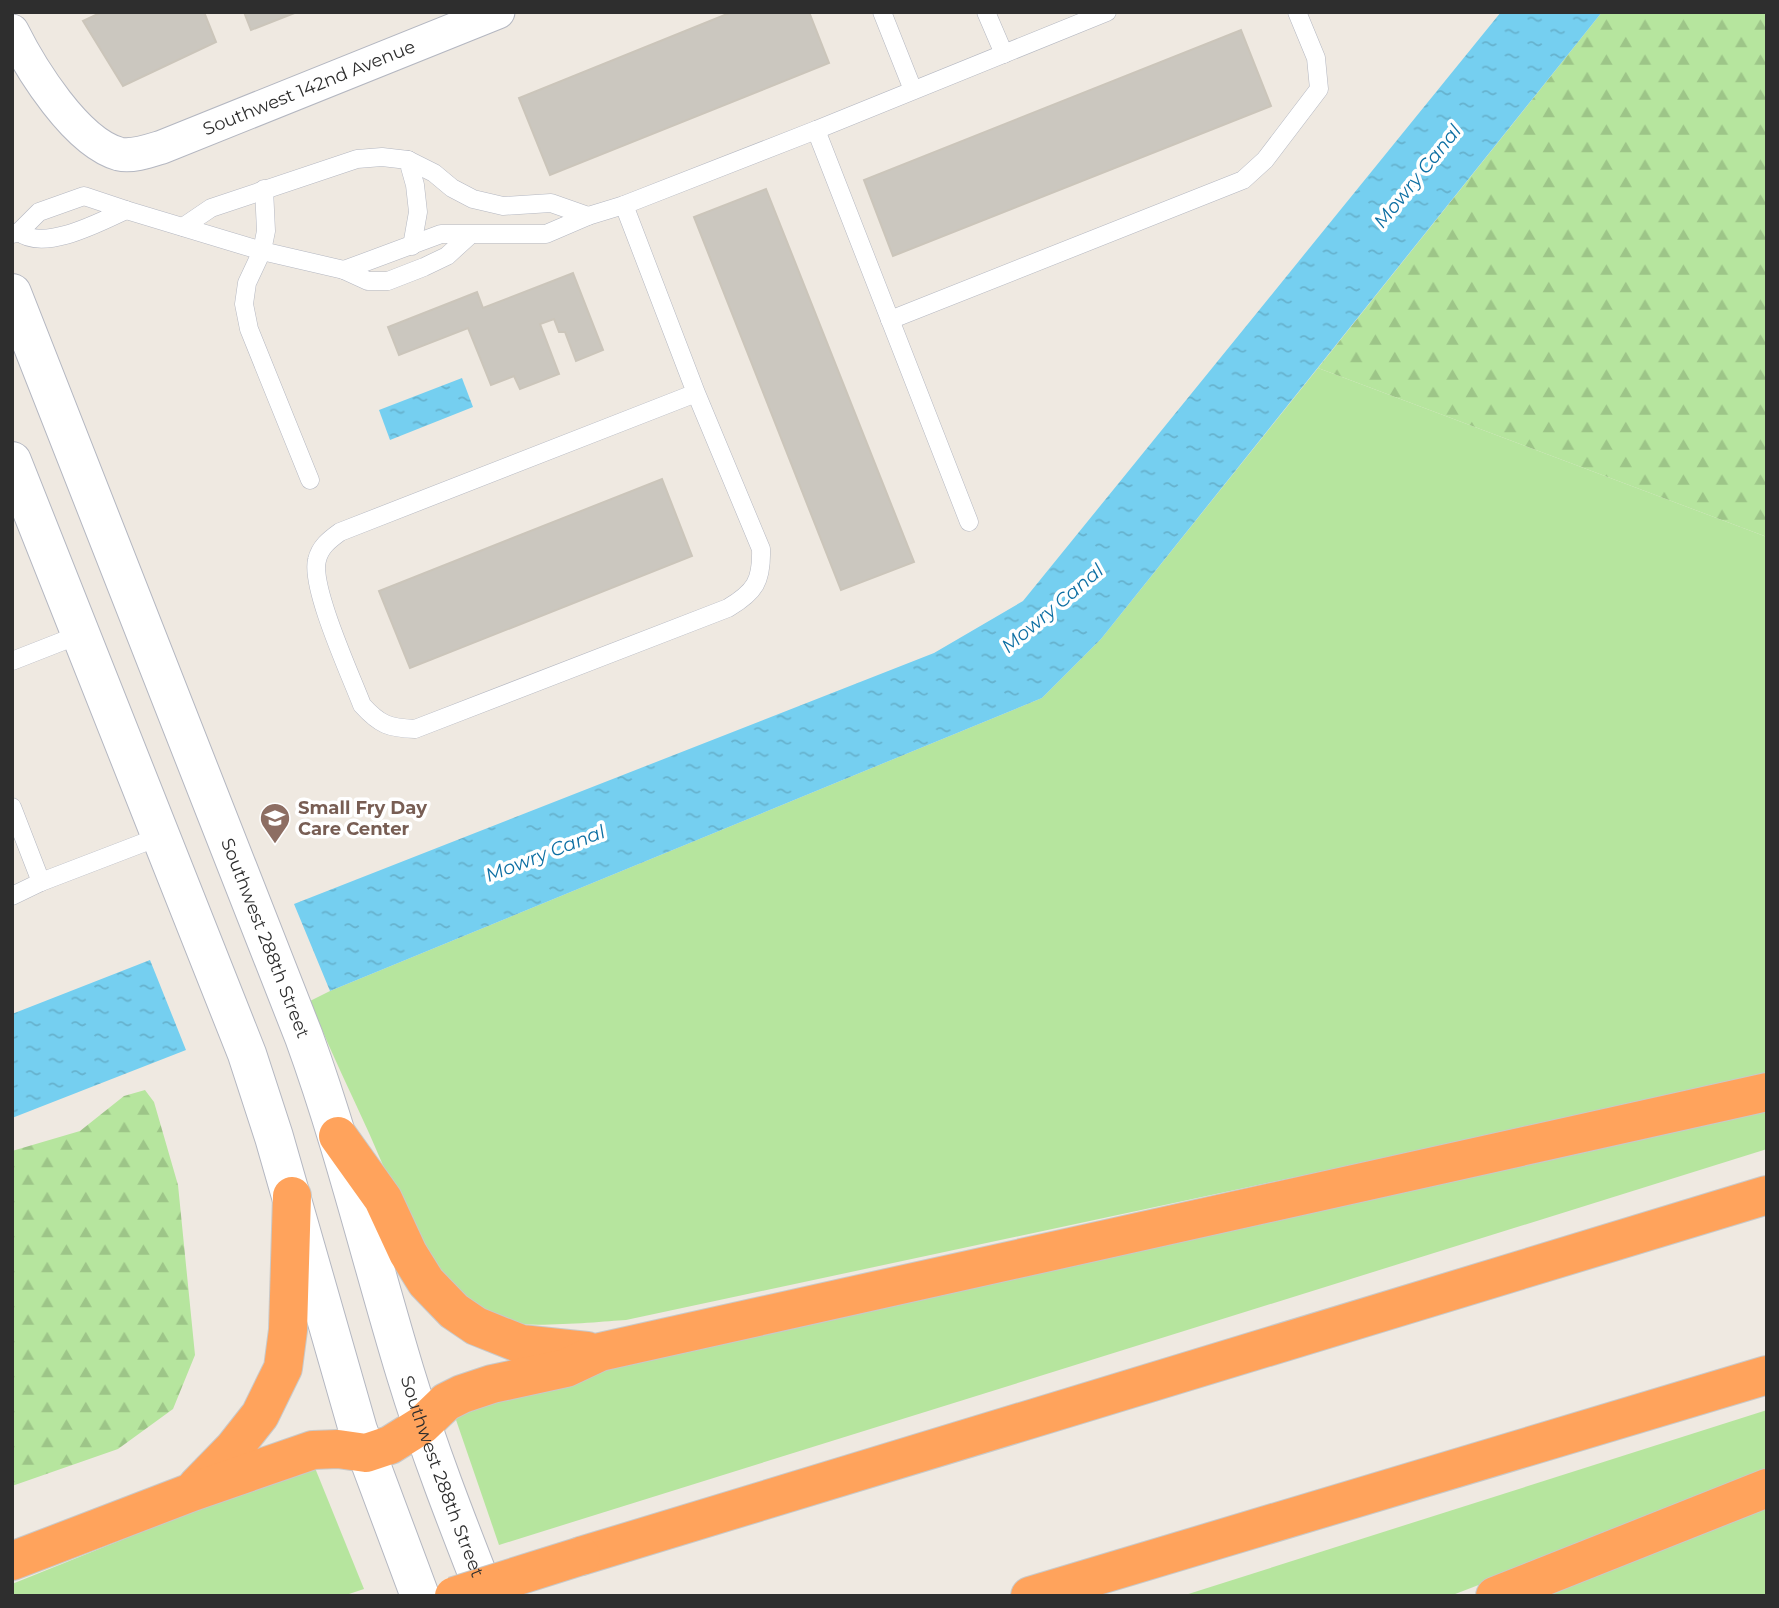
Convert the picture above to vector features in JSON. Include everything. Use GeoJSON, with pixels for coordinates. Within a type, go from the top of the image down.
{"type":"FeatureCollection","features":[{"type":"Feature","properties":{"kind":"highway"},"geometry":{"type":"LineString","coordinates":[[12,1561],[192,1492],[313,1451],[338,1449],[366,1453],[390,1445],[422,1424],[446,1402],[462,1394],[492,1384],[566,1368],[600,1352],[1767,1092]]}},
{"type":"Feature","properties":{"kind":"highway"},"geometry":{"type":"LineString","coordinates":[[338,1136],[383,1199],[408,1253],[426,1282],[454,1311],[476,1326],[521,1344],[600,1352]]}},
{"type":"Feature","properties":{"kind":"highway"},"geometry":{"type":"LineString","coordinates":[[454,1596],[1767,1195]]}},
{"type":"Feature","properties":{"kind":"highway"},"geometry":{"type":"LineString","coordinates":[[192,1492],[234,1448],[260,1415],[283,1368],[287,1340],[292,1196]]}},
{"type":"Feature","properties":{"kind":"highway"},"geometry":{"type":"LineString","coordinates":[[1030,1596],[1767,1375]]}},
{"type":"Feature","properties":{"kind":"highway"},"geometry":{"type":"LineString","coordinates":[[1495,1596],[1767,1488]]}},
{"type":"Feature","properties":{"kind":"main road","name":"Southwest 288th Street"},"geometry":{"type":"LineString","coordinates":[[12,293],[304,1037],[338,1136],[389,1320],[422,1424],[486,1596]]}},
{"type":"Feature","properties":{"kind":"main road"},"geometry":{"type":"LineString","coordinates":[[12,461],[247,1054],[292,1196],[366,1453],[420,1596]]}},
{"type":"Feature","properties":{"kind":"street","name":"Southwest 142nd Avenue"},"geometry":{"type":"LineString","coordinates":[[12,31],[46,90],[98,143],[120,154],[140,154],[498,12]]}},
{"type":"Feature","properties":{"kind":"lane"},"geometry":{"type":"LineString","coordinates":[[882,12],[913,90]]}},
{"type":"Feature","properties":{"kind":"lane"},"geometry":{"type":"LineString","coordinates":[[986,12],[1004,54]]}},
{"type":"Feature","properties":{"kind":"lane"},"geometry":{"type":"LineString","coordinates":[[344,270],[442,234],[546,234],[816,130],[1107,12]]}},
{"type":"Feature","properties":{"kind":"lane"},"geometry":{"type":"LineString","coordinates":[[890,320],[1243,180],[1265,160],[1320,89],[1317,58],[1297,12]]}},
{"type":"Feature","properties":{"kind":"lane"},"geometry":{"type":"LineString","coordinates":[[816,130],[969,522]]}},
{"type":"Feature","properties":{"kind":"lane"},"geometry":{"type":"LineString","coordinates":[[183,227],[211,208],[264,189],[312,176],[356,159],[382,157],[408,160],[434,173],[452,188],[473,199],[503,206],[551,204],[588,216]]}},
{"type":"Feature","properties":{"kind":"lane"},"geometry":{"type":"LineString","coordinates":[[408,160],[415,185],[418,212],[412,246]]}},
{"type":"Feature","properties":{"kind":"lane"},"geometry":{"type":"LineString","coordinates":[[264,189],[266,231],[262,251],[247,283],[244,304],[249,329],[310,480]]}},
{"type":"Feature","properties":{"kind":"lane"},"geometry":{"type":"LineString","coordinates":[[15,233],[40,212],[84,196],[262,251],[344,270],[368,281],[388,281],[447,256],[470,235]]}},
{"type":"Feature","properties":{"kind":"lane"},"geometry":{"type":"LineString","coordinates":[[624,205],[696,393],[761,549],[761,568],[756,586],[742,600],[728,608],[415,729],[392,728],[375,719],[362,705],[318,588],[316,562],[326,542],[340,532],[696,393]]}},
{"type":"Feature","properties":{"kind":"lane"},"geometry":{"type":"LineString","coordinates":[[15,233],[44,240],[126,210]]}},
{"type":"Feature","properties":{"kind":"lane"},"geometry":{"type":"LineString","coordinates":[[12,660],[81,634]]}},
{"type":"Feature","properties":{"kind":"lane"},"geometry":{"type":"LineString","coordinates":[[12,807],[41,882]]}},
{"type":"Feature","properties":{"kind":"lane"},"geometry":{"type":"LineString","coordinates":[[12,896],[41,882],[161,836]]}},
{"type":"Feature","properties":{"kind":"green space"},"geometry":{"type":"Polygon","coordinates":[[[1602,12],[1767,12],[1767,537],[1318,368],[1602,12]]]}},
{"type":"Feature","properties":{"kind":"green space"},"geometry":{"type":"Polygon","coordinates":[[[1318,368],[1767,537],[1767,1073],[1549,1123],[626,1320],[511,1324],[483,1317],[465,1303],[447,1283],[416,1234],[389,1180],[310,1001],[1042,698],[1101,639],[1318,368]]]}},
{"type":"Feature","properties":{"kind":"green space"},"geometry":{"type":"Polygon","coordinates":[[[145,1090],[154,1102],[178,1185],[195,1355],[173,1409],[118,1449],[12,1486],[12,1151],[80,1131],[124,1096],[145,1090]]]}},
{"type":"Feature","properties":{"kind":"green space"},"geometry":{"type":"Polygon","coordinates":[[[1767,1106],[1767,1149],[499,1545],[454,1414],[469,1397],[1767,1106]]]}},
{"type":"Feature","properties":{"kind":"green space"},"geometry":{"type":"Polygon","coordinates":[[[1767,1410],[1767,1474],[1450,1596],[1182,1596],[1767,1410]]]}},
{"type":"Feature","properties":{"kind":"green space"},"geometry":{"type":"Polygon","coordinates":[[[313,1463],[364,1589],[343,1596],[12,1596],[12,1584],[313,1463]]]}},
{"type":"Feature","properties":{"kind":"green space"},"geometry":{"type":"Polygon","coordinates":[[[1767,1504],[1767,1596],[1530,1596],[1767,1504]]]}},
{"type":"Feature","properties":{"kind":"water","name":"Mowry Canal"},"geometry":{"type":"Polygon","coordinates":[[[1501,12],[1602,12],[1101,639],[1042,698],[330,991],[294,904],[934,653],[1023,601],[1501,12]]]}},
{"type":"Feature","properties":{"kind":"water"},"geometry":{"type":"Polygon","coordinates":[[[462,378],[473,407],[390,440],[379,410],[462,378]]]}},
{"type":"Feature","properties":{"kind":"water"},"geometry":{"type":"Polygon","coordinates":[[[150,960],[186,1050],[12,1118],[12,1014],[150,960]]]}},
{"type":"Feature","properties":{"kind":"building"},"geometry":{"type":"Polygon","coordinates":[[[102,12],[204,12],[216,42],[123,86],[83,21],[102,12]]]}},
{"type":"Feature","properties":{"kind":"building"},"geometry":{"type":"Polygon","coordinates":[[[244,12],[297,12],[251,30],[244,12]]]}},
{"type":"Feature","properties":{"kind":"building"},"geometry":{"type":"Polygon","coordinates":[[[732,12],[809,12],[829,63],[550,175],[519,98],[732,12]]]}},
{"type":"Feature","properties":{"kind":"building"},"geometry":{"type":"Polygon","coordinates":[[[1241,30],[1271,106],[893,256],[864,180],[1241,30]]]}},
{"type":"Feature","properties":{"kind":"building"},"geometry":{"type":"Polygon","coordinates":[[[766,189],[914,562],[841,590],[694,217],[766,189]]]}},
{"type":"Feature","properties":{"kind":"building"},"geometry":{"type":"Polygon","coordinates":[[[573,273],[603,350],[576,361],[565,332],[559,332],[554,319],[540,324],[559,374],[520,389],[514,376],[491,385],[468,328],[399,355],[388,327],[477,292],[483,308],[573,273]]]}},
{"type":"Feature","properties":{"kind":"building"},"geometry":{"type":"Polygon","coordinates":[[[662,479],[692,556],[410,668],[379,591],[662,479]]]}},
{"type":"Feature","properties":{"kind":"place","name":"Small Fry Day Care Center"},"geometry":{"type":"Point","coordinates":[275,845]}}]}
